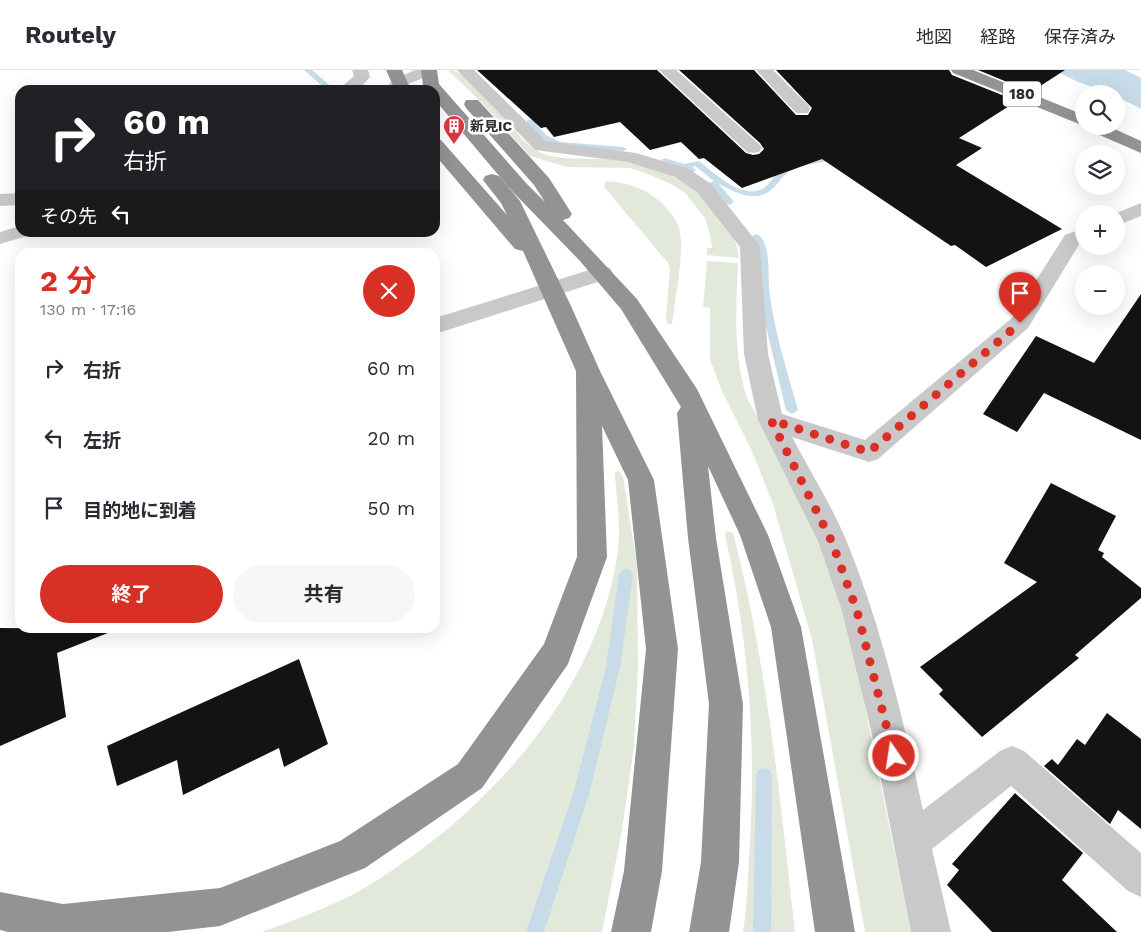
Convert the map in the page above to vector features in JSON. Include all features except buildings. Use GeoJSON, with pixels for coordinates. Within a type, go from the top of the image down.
{"type":"FeatureCollection","features":[{"type":"Feature","properties":{"kind":"highway"},"geometry":{"type":"LineString","coordinates":[[431,85],[429,70],[460,82],[542,182],[587,256]]}},
{"type":"Feature","properties":{"kind":"highway","name":"180"},"geometry":{"type":"LineString","coordinates":[[960,70],[1075,117]]}},
{"type":"Feature","properties":{"kind":"highway"},"geometry":{"type":"LineString","coordinates":[[440,95],[519,187],[587,256],[629,304],[688,395],[754,535],[786,627],[835,932]]}},
{"type":"Feature","properties":{"kind":"highway"},"geometry":{"type":"LineString","coordinates":[[440,122],[510,201],[588,371],[641,480],[662,649],[643,872],[631,932]]}},
{"type":"Feature","properties":{"kind":"highway"},"geometry":{"type":"LineString","coordinates":[[1113,135],[1141,148]]}},
{"type":"Feature","properties":{"kind":"highway"},"geometry":{"type":"LineString","coordinates":[[440,150],[541,267]]}},
{"type":"Feature","properties":{"kind":"highway"},"geometry":{"type":"LineString","coordinates":[[0,911],[63,924],[220,906],[352,854],[470,776],[557,653],[592,557],[588,371]]}},
{"type":"Feature","properties":{"kind":"highway"},"geometry":{"type":"LineString","coordinates":[[688,395],[702,538],[726,704],[720,862],[709,932]]}},
{"type":"Feature","properties":{"kind":"street"},"geometry":{"type":"LineString","coordinates":[[355,85],[362,77],[360,70]]}},
{"type":"Feature","properties":{"kind":"street"},"geometry":{"type":"LineString","coordinates":[[399,84],[429,70]]}},
{"type":"Feature","properties":{"kind":"street"},"geometry":{"type":"LineString","coordinates":[[667,70],[753,148]]}},
{"type":"Feature","properties":{"kind":"street"},"geometry":{"type":"LineString","coordinates":[[764,70],[802,109]]}},
{"type":"Feature","properties":{"kind":"street"},"geometry":{"type":"LineString","coordinates":[[460,82],[541,146],[630,157],[682,173],[704,188],[750,246],[756,354],[771,420],[832,542],[857,611],[890,738],[931,932]]}},
{"type":"Feature","properties":{"kind":"street"},"geometry":{"type":"LineString","coordinates":[[0,200],[15,199]]}},
{"type":"Feature","properties":{"kind":"street"},"geometry":{"type":"LineString","coordinates":[[1125,216],[1141,209]]}},
{"type":"Feature","properties":{"kind":"street"},"geometry":{"type":"LineString","coordinates":[[0,238],[15,234]]}},
{"type":"Feature","properties":{"kind":"street"},"geometry":{"type":"LineString","coordinates":[[771,420],[869,452],[1020,323],[1072,239],[1075,238]]}},
{"type":"Feature","properties":{"kind":"street"},"geometry":{"type":"LineString","coordinates":[[440,324],[602,273]]}},
{"type":"Feature","properties":{"kind":"street"},"geometry":{"type":"LineString","coordinates":[[912,841],[1012,763],[1141,878]]}},
{"type":"Feature","properties":{"kind":"green space"},"geometry":{"type":"Polygon","coordinates":[[[448,70],[458,73],[469,80],[531,147],[546,155],[564,158],[618,160],[634,163],[666,173],[695,190],[707,201],[729,230],[735,240],[739,258],[707,255],[707,248],[712,248],[705,218],[686,194],[673,185],[630,168],[567,167],[530,156],[481,102],[448,70]]]}},
{"type":"Feature","properties":{"kind":"green space"},"geometry":{"type":"Polygon","coordinates":[[[606,181],[633,186],[649,193],[672,214],[677,224],[680,232],[681,253],[672,324],[668,324],[666,319],[670,268],[668,263],[605,188],[604,184],[606,181]]]}},
{"type":"Feature","properties":{"kind":"green space"},"geometry":{"type":"Polygon","coordinates":[[[707,261],[738,263],[737,348],[747,398],[799,495],[826,554],[854,654],[911,932],[865,932],[812,639],[773,504],[752,451],[722,391],[710,360],[710,308],[703,307],[707,261]]]}},
{"type":"Feature","properties":{"kind":"green space"},"geometry":{"type":"Polygon","coordinates":[[[619,471],[623,477],[637,565],[638,667],[634,747],[622,830],[602,932],[261,932],[296,920],[361,890],[418,852],[488,792],[519,758],[548,721],[573,681],[593,640],[609,596],[619,542],[615,472],[619,471]]]}},
{"type":"Feature","properties":{"kind":"green space"},"geometry":{"type":"Polygon","coordinates":[[[727,531],[733,533],[745,582],[764,681],[778,781],[795,932],[743,932],[751,816],[751,735],[745,654],[740,614],[725,535],[727,531]]]}},
{"type":"Feature","properties":{"kind":"water"},"geometry":{"type":"Polygon","coordinates":[[[1054,70],[1125,70],[1141,78],[1141,109],[1125,101],[1125,85],[1086,85],[1054,70]]]}},
{"type":"Feature","properties":{"kind":"waterway"},"geometry":{"type":"LineString","coordinates":[[308,70],[325,85]]}},
{"type":"Feature","properties":{"kind":"waterway"},"geometry":{"type":"LineString","coordinates":[[530,122],[543,137],[558,144],[623,149]]}},
{"type":"Feature","properties":{"kind":"waterway"},"geometry":{"type":"LineString","coordinates":[[684,167],[696,163],[730,187],[750,194],[760,193],[768,189],[780,175],[790,168],[839,156]]}},
{"type":"Feature","properties":{"kind":"waterway"},"geometry":{"type":"LineString","coordinates":[[665,160],[692,170]]}},
{"type":"Feature","properties":{"kind":"waterway"},"geometry":{"type":"LineString","coordinates":[[713,183],[730,202]]}},
{"type":"Feature","properties":{"kind":"waterway"},"geometry":{"type":"LineString","coordinates":[[756,237],[763,252],[766,306],[792,410]]}},
{"type":"Feature","properties":{"kind":"waterway"},"geometry":{"type":"LineString","coordinates":[[535,932],[582,791],[613,667],[626,575]]}},
{"type":"Feature","properties":{"kind":"waterway"},"geometry":{"type":"LineString","coordinates":[[762,932],[764,776]]}},
{"type":"Feature","properties":{"kind":"place","name":"新見IC"},"geometry":{"type":"Point","coordinates":[454,145]}},
{"type":"Feature","properties":{"kind":"route"},"geometry":{"type":"LineString","coordinates":[[894,756],[857,611],[832,542],[771,420],[869,452],[1020,323]]}}]}
